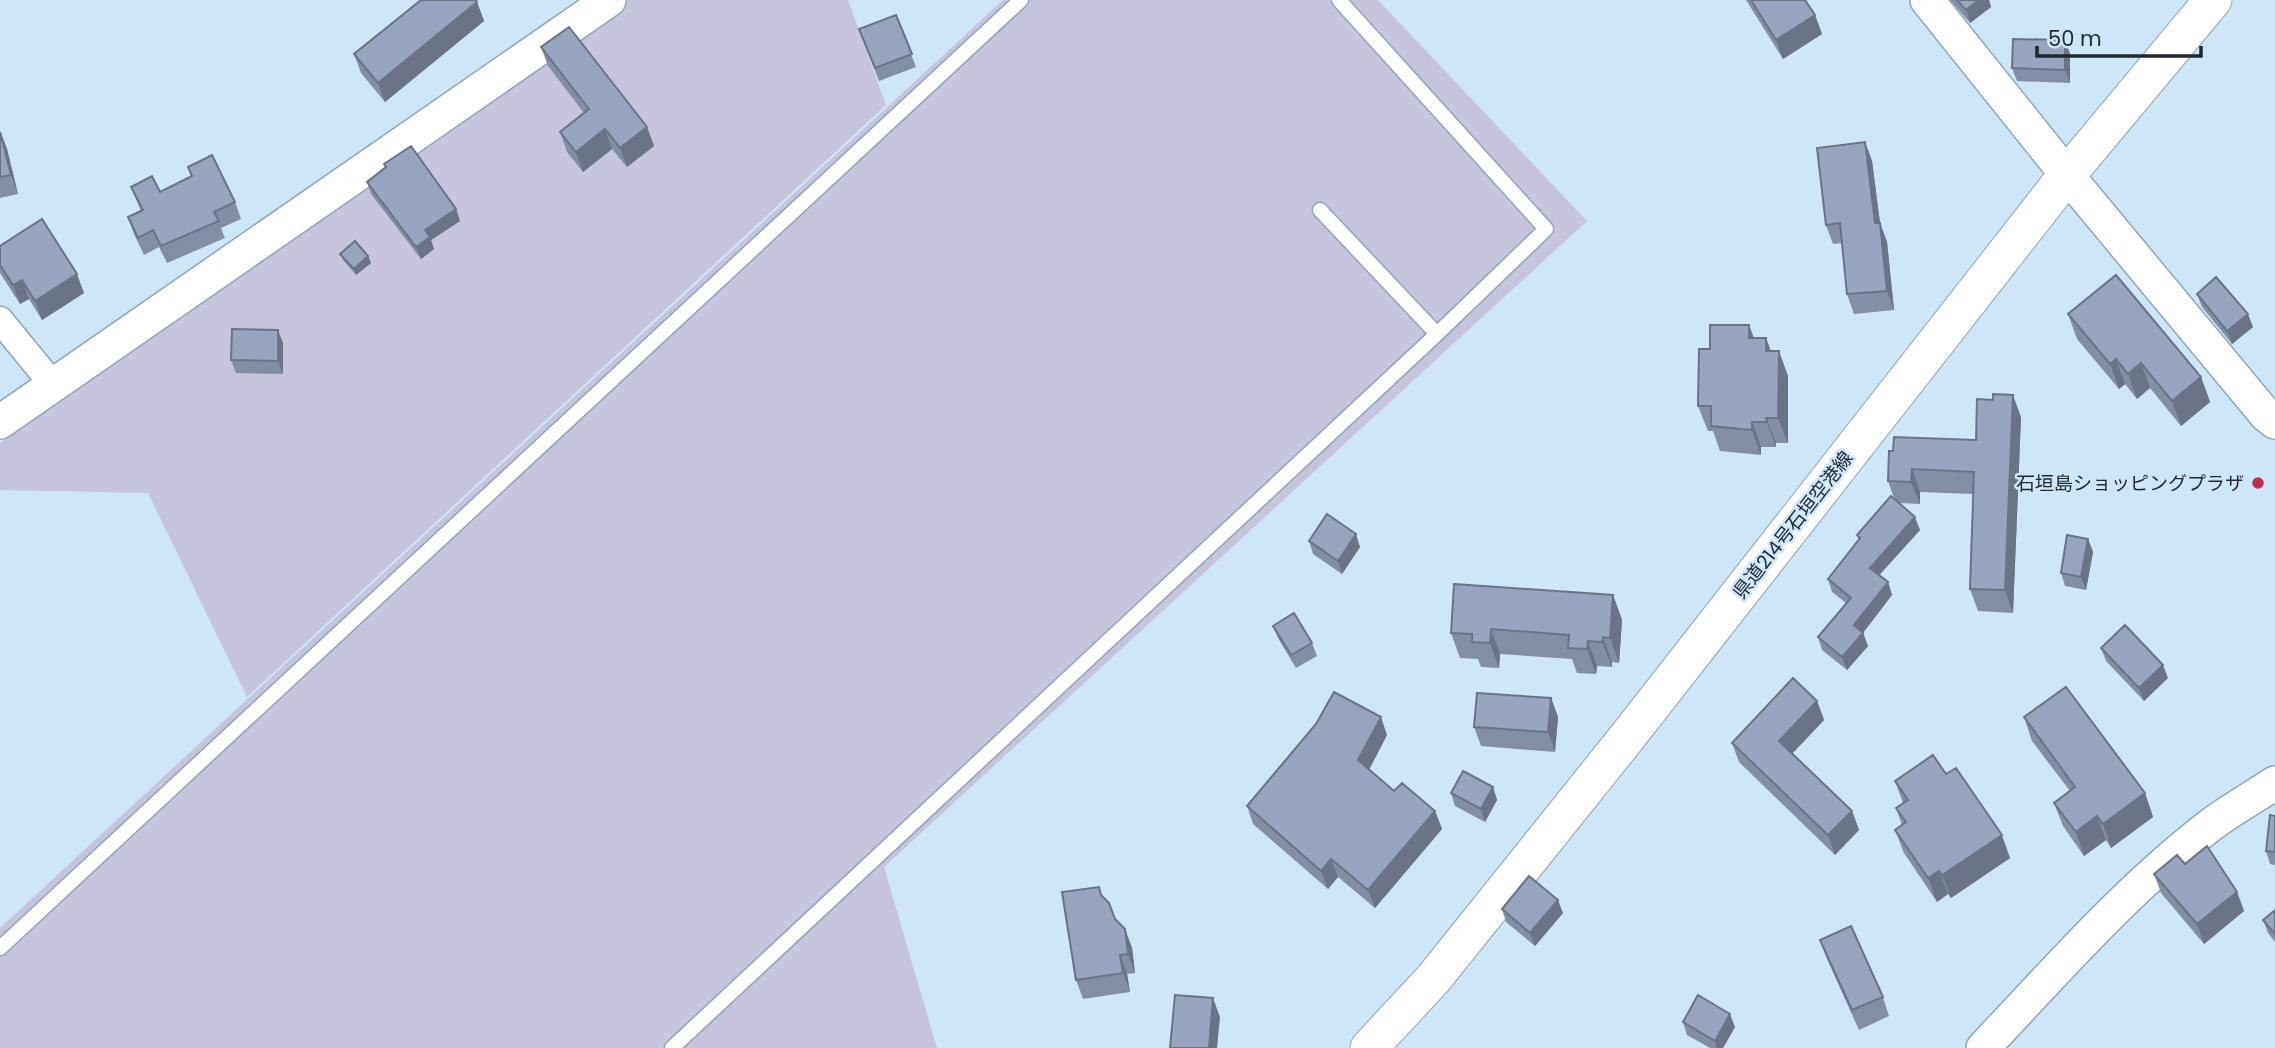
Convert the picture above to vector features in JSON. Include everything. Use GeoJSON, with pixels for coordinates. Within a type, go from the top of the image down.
{"type":"FeatureCollection","features":[{"type":"Feature","properties":{"kind":"main road","name":"県道214号石垣空港線"},"geometry":{"type":"LineString","coordinates":[[1370,1048],[1434,978],[1628,736],[2067,175],[2213,0]]}},
{"type":"Feature","properties":{"kind":"street"},"geometry":{"type":"LineString","coordinates":[[0,422],[609,0]]}},
{"type":"Feature","properties":{"kind":"street"},"geometry":{"type":"LineString","coordinates":[[1927,0],[2067,175],[2266,415],[2275,422]]}},
{"type":"Feature","properties":{"kind":"street"},"geometry":{"type":"LineString","coordinates":[[0,320],[54,386]]}},
{"type":"Feature","properties":{"kind":"street"},"geometry":{"type":"LineString","coordinates":[[1983,1048],[2121,904],[2161,867],[2213,823],[2275,783]]}},
{"type":"Feature","properties":{"kind":"lane"},"geometry":{"type":"LineString","coordinates":[[0,948],[1021,0]]}},
{"type":"Feature","properties":{"kind":"lane"},"geometry":{"type":"LineString","coordinates":[[672,1048],[1546,229],[1339,0]]}},
{"type":"Feature","properties":{"kind":"lane"},"geometry":{"type":"LineString","coordinates":[[1320,210],[1437,334]]}},
{"type":"Feature","properties":{"kind":"shaded area"},"geometry":{"type":"Polygon","coordinates":[[[624,0],[848,0],[886,105],[247,697],[148,493],[0,490],[0,443],[367,179],[624,0]]]}},
{"type":"Feature","properties":{"kind":"shaded area"},"geometry":{"type":"Polygon","coordinates":[[[1003,0],[1378,0],[1587,221],[884,867],[937,1048],[0,1048],[0,928],[1003,0]]]}},
{"type":"Feature","properties":{"kind":"building"},"geometry":{"type":"Polygon","coordinates":[[[421,0],[477,2],[378,83],[354,54],[421,0]]]}},
{"type":"Feature","properties":{"kind":"building"},"geometry":{"type":"Polygon","coordinates":[[[1751,0],[1805,0],[1815,15],[1776,40],[1751,0]]]}},
{"type":"Feature","properties":{"kind":"building"},"geometry":{"type":"Polygon","coordinates":[[[1957,0],[1979,0],[1966,10],[1957,0]]]}},
{"type":"Feature","properties":{"kind":"building"},"geometry":{"type":"Polygon","coordinates":[[[896,15],[912,54],[875,68],[859,29],[896,15]]]}},
{"type":"Feature","properties":{"kind":"building"},"geometry":{"type":"Polygon","coordinates":[[[569,27],[647,127],[620,148],[605,129],[576,152],[560,132],[589,109],[541,47],[569,27]]]}},
{"type":"Feature","properties":{"kind":"building"},"geometry":{"type":"Polygon","coordinates":[[[2013,39],[2065,40],[2065,70],[2012,68],[2013,39]]]}},
{"type":"Feature","properties":{"kind":"building"},"geometry":{"type":"Polygon","coordinates":[[[0,132],[11,175],[0,177],[0,132]]]}},
{"type":"Feature","properties":{"kind":"building"},"geometry":{"type":"Polygon","coordinates":[[[1865,142],[1875,223],[1880,223],[1887,291],[1847,294],[1840,223],[1826,225],[1817,148],[1865,142]]]}},
{"type":"Feature","properties":{"kind":"building"},"geometry":{"type":"Polygon","coordinates":[[[411,146],[456,209],[425,230],[430,237],[416,247],[367,182],[386,167],[384,164],[411,146]]]}},
{"type":"Feature","properties":{"kind":"building"},"geometry":{"type":"Polygon","coordinates":[[[212,155],[235,202],[214,212],[219,221],[161,246],[153,230],[138,238],[128,217],[143,210],[131,187],[152,176],[160,192],[192,176],[188,167],[212,155]]]}},
{"type":"Feature","properties":{"kind":"building"},"geometry":{"type":"Polygon","coordinates":[[[42,219],[77,274],[35,301],[22,280],[13,285],[0,265],[0,246],[42,219]]]}},
{"type":"Feature","properties":{"kind":"building"},"geometry":{"type":"Polygon","coordinates":[[[355,241],[368,256],[354,269],[340,254],[355,241]]]}},
{"type":"Feature","properties":{"kind":"building"},"geometry":{"type":"Polygon","coordinates":[[[2116,275],[2201,377],[2172,401],[2141,363],[2128,374],[2116,359],[2110,364],[2068,314],[2116,275]]]}},
{"type":"Feature","properties":{"kind":"building"},"geometry":{"type":"Polygon","coordinates":[[[2216,277],[2248,314],[2227,331],[2197,294],[2216,277]]]}},
{"type":"Feature","properties":{"kind":"building"},"geometry":{"type":"Polygon","coordinates":[[[1710,325],[1749,325],[1749,338],[1766,338],[1766,351],[1779,351],[1778,418],[1766,418],[1767,422],[1752,422],[1752,430],[1711,426],[1711,406],[1698,406],[1699,349],[1710,349],[1710,325]]]}},
{"type":"Feature","properties":{"kind":"building"},"geometry":{"type":"Polygon","coordinates":[[[232,329],[278,330],[278,361],[231,360],[232,329]]]}},
{"type":"Feature","properties":{"kind":"building"},"geometry":{"type":"Polygon","coordinates":[[[1993,394],[2013,395],[2005,590],[1970,589],[1974,472],[1912,469],[1911,482],[1888,481],[1889,451],[1893,451],[1894,437],[1976,440],[1977,399],[1993,400],[1993,394]]]}},
{"type":"Feature","properties":{"kind":"building"},"geometry":{"type":"Polygon","coordinates":[[[1891,496],[1915,517],[1870,568],[1888,582],[1854,625],[1863,633],[1842,657],[1818,637],[1851,598],[1828,579],[1860,538],[1857,535],[1891,496]]]}},
{"type":"Feature","properties":{"kind":"building"},"geometry":{"type":"Polygon","coordinates":[[[1327,514],[1356,534],[1338,561],[1309,541],[1327,514]]]}},
{"type":"Feature","properties":{"kind":"building"},"geometry":{"type":"Polygon","coordinates":[[[2067,535],[2088,539],[2081,577],[2061,573],[2067,535]]]}},
{"type":"Feature","properties":{"kind":"building"},"geometry":{"type":"Polygon","coordinates":[[[1454,584],[1613,595],[1610,638],[1603,637],[1602,642],[1588,641],[1587,649],[1568,648],[1569,635],[1491,629],[1490,643],[1472,642],[1472,634],[1451,633],[1454,584]]]}},
{"type":"Feature","properties":{"kind":"building"},"geometry":{"type":"Polygon","coordinates":[[[1294,613],[1312,643],[1291,655],[1273,626],[1294,613]]]}},
{"type":"Feature","properties":{"kind":"building"},"geometry":{"type":"Polygon","coordinates":[[[2125,625],[2163,665],[2139,688],[2101,648],[2125,625]]]}},
{"type":"Feature","properties":{"kind":"building"},"geometry":{"type":"Polygon","coordinates":[[[1793,678],[1817,701],[1779,741],[1852,811],[1828,835],[1732,743],[1793,678]]]}},
{"type":"Feature","properties":{"kind":"building"},"geometry":{"type":"Polygon","coordinates":[[[2066,687],[2145,793],[2103,824],[2097,816],[2076,832],[2054,803],[2075,787],[2024,717],[2066,687]]]}},
{"type":"Feature","properties":{"kind":"building"},"geometry":{"type":"Polygon","coordinates":[[[1334,692],[1381,717],[1358,760],[1394,791],[1402,783],[1435,811],[1368,890],[1331,859],[1321,871],[1247,806],[1316,724],[1334,692]]]}},
{"type":"Feature","properties":{"kind":"building"},"geometry":{"type":"Polygon","coordinates":[[[1477,693],[1551,698],[1548,732],[1474,727],[1477,693]]]}},
{"type":"Feature","properties":{"kind":"building"},"geometry":{"type":"Polygon","coordinates":[[[1933,755],[1946,774],[1956,768],[2002,835],[1942,875],[1939,871],[1928,878],[1895,830],[1906,822],[1896,808],[1908,800],[1895,781],[1933,755]]]}},
{"type":"Feature","properties":{"kind":"building"},"geometry":{"type":"Polygon","coordinates":[[[1463,771],[1493,787],[1481,809],[1451,793],[1463,771]]]}},
{"type":"Feature","properties":{"kind":"building"},"geometry":{"type":"Polygon","coordinates":[[[2270,815],[2275,816],[2275,852],[2266,851],[2270,815]]]}},
{"type":"Feature","properties":{"kind":"building"},"geometry":{"type":"Polygon","coordinates":[[[2207,846],[2237,892],[2197,924],[2154,874],[2177,855],[2185,864],[2207,846]]]}},
{"type":"Feature","properties":{"kind":"building"},"geometry":{"type":"Polygon","coordinates":[[[1529,876],[1558,900],[1530,933],[1502,909],[1529,876]]]}},
{"type":"Feature","properties":{"kind":"building"},"geometry":{"type":"Polygon","coordinates":[[[1099,887],[1115,919],[1125,929],[1128,954],[1120,955],[1123,973],[1076,980],[1062,892],[1099,887]]]}},
{"type":"Feature","properties":{"kind":"building"},"geometry":{"type":"Polygon","coordinates":[[[2275,910],[2275,934],[2263,920],[2275,910]]]}},
{"type":"Feature","properties":{"kind":"building"},"geometry":{"type":"Polygon","coordinates":[[[1851,926],[1883,997],[1852,1010],[1820,940],[1851,926]]]}},
{"type":"Feature","properties":{"kind":"building"},"geometry":{"type":"Polygon","coordinates":[[[1175,995],[1213,998],[1209,1048],[1170,1048],[1175,995]]]}},
{"type":"Feature","properties":{"kind":"building"},"geometry":{"type":"Polygon","coordinates":[[[1698,995],[1730,1014],[1715,1041],[1683,1022],[1698,995]]]}},
{"type":"Feature","properties":{"kind":"place","name":"石垣島ショッピングプラザ"},"geometry":{"type":"Point","coordinates":[2258,483]}}]}
